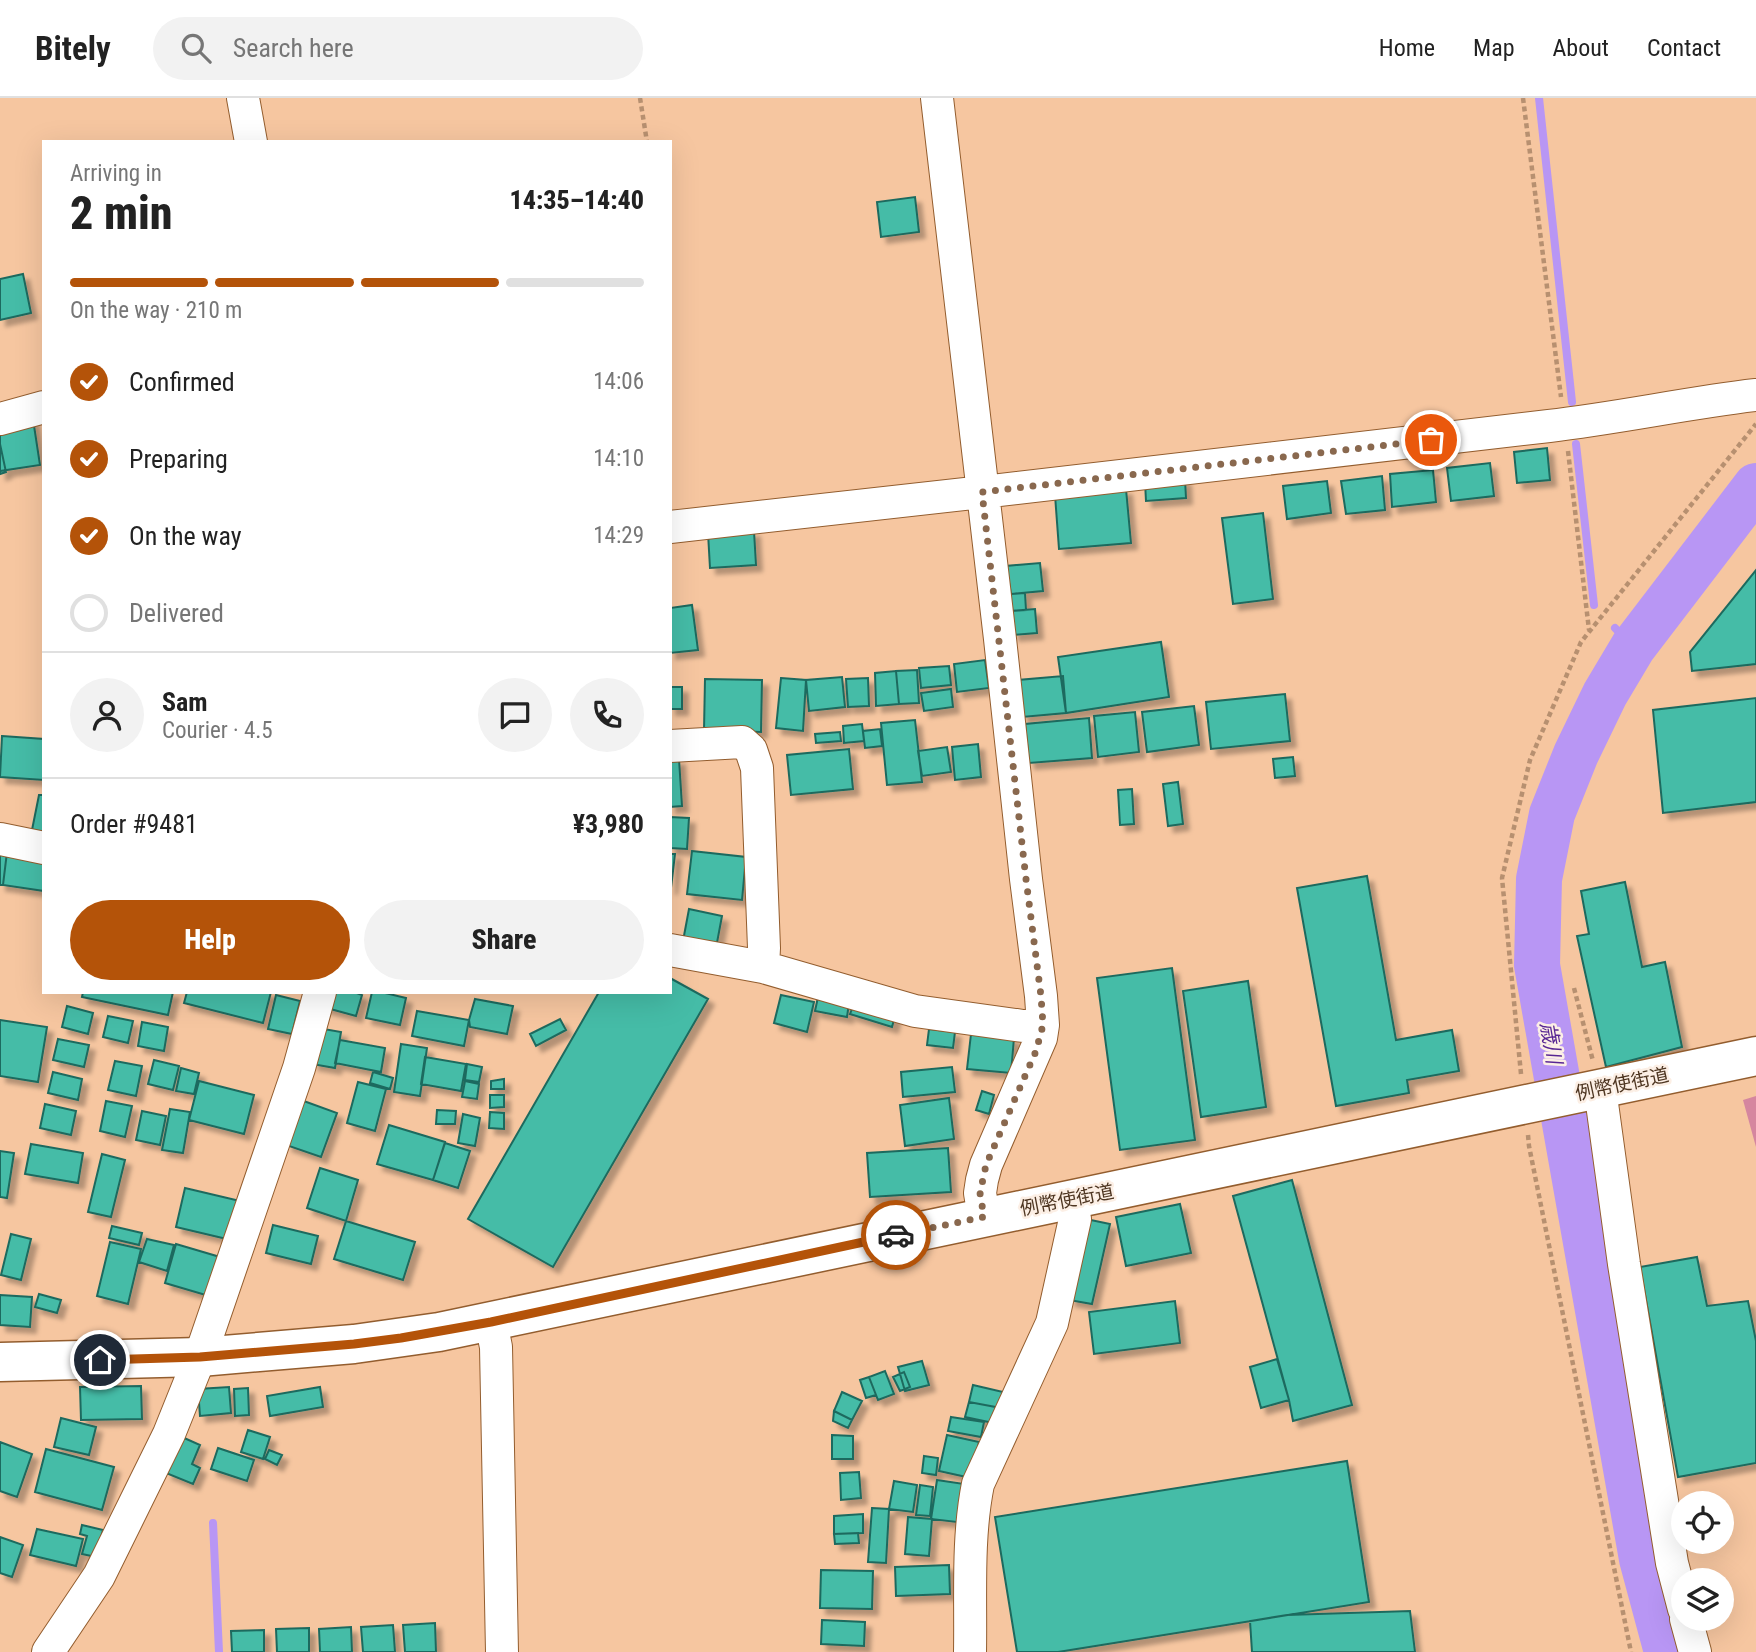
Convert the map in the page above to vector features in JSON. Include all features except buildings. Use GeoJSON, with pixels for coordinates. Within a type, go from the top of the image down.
{"type":"FeatureCollection","features":[{"type":"Feature","properties":{"kind":"main road","name":"例幣使街道"},"geometry":{"type":"LineString","coordinates":[[0,1362],[200,1357],[401,1338],[491,1322],[1756,1056]]}},
{"type":"Feature","properties":{"kind":"street"},"geometry":{"type":"LineString","coordinates":[[243,98],[251,140]]}},
{"type":"Feature","properties":{"kind":"street"},"geometry":{"type":"LineString","coordinates":[[936,98],[1043,1025],[1036,1051],[986,1165],[980,1193],[984,1217]]}},
{"type":"Feature","properties":{"kind":"street"},"geometry":{"type":"LineString","coordinates":[[672,527],[1271,460],[1565,424],[1756,395]]}},
{"type":"Feature","properties":{"kind":"street"},"geometry":{"type":"LineString","coordinates":[[0,419],[42,408]]}},
{"type":"Feature","properties":{"kind":"street"},"geometry":{"type":"LineString","coordinates":[[672,746],[742,743],[751,750],[757,768],[763,967]]}},
{"type":"Feature","properties":{"kind":"street"},"geometry":{"type":"LineString","coordinates":[[0,839],[42,848]]}},
{"type":"Feature","properties":{"kind":"street"},"geometry":{"type":"LineString","coordinates":[[672,950],[763,967],[915,1011],[1023,1026],[1043,1025]]}},
{"type":"Feature","properties":{"kind":"street"},"geometry":{"type":"LineString","coordinates":[[48,1652],[99,1576],[169,1434],[200,1357],[299,1068],[319,994]]}},
{"type":"Feature","properties":{"kind":"street"},"geometry":{"type":"LineString","coordinates":[[1596,1090],[1673,1568]]}},
{"type":"Feature","properties":{"kind":"street"},"geometry":{"type":"LineString","coordinates":[[970,1652],[971,1538],[978,1484],[1052,1323],[1074,1219],[1070,1200]]}},
{"type":"Feature","properties":{"kind":"street"},"geometry":{"type":"LineString","coordinates":[[491,1322],[496,1347],[502,1652]]}},
{"type":"Feature","properties":{"kind":"street"},"geometry":{"type":"LineString","coordinates":[[1689,1631],[1695,1652]]}},
{"type":"Feature","properties":{"kind":"path"},"geometry":{"type":"LineString","coordinates":[[640,98],[647,140]]}},
{"type":"Feature","properties":{"kind":"path"},"geometry":{"type":"LineString","coordinates":[[1523,98],[1589,630]]}},
{"type":"Feature","properties":{"kind":"path"},"geometry":{"type":"LineString","coordinates":[[1631,1652],[1531,1160],[1530,1104],[1520,1066],[1502,878],[1530,760],[1581,642],[1756,424]]}},
{"type":"Feature","properties":{"kind":"path"},"geometry":{"type":"LineString","coordinates":[[1574,988],[1596,1090]]}},
{"type":"Feature","properties":{"kind":"shaded area"},"geometry":{"type":"Polygon","coordinates":[[[1756,1096],[1756,1147],[1743,1100],[1756,1096]]]}},
{"type":"Feature","properties":{"kind":"waterway"},"geometry":{"type":"LineString","coordinates":[[1539,98],[1572,402]]}},
{"type":"Feature","properties":{"kind":"waterway"},"geometry":{"type":"LineString","coordinates":[[1576,444],[1594,605]]}},
{"type":"Feature","properties":{"kind":"waterway","name":"歳川"},"geometry":{"type":"LineString","coordinates":[[1667,1652],[1642,1559],[1537,965],[1539,879],[1552,814],[1576,754],[1605,694],[1633,647],[1756,486]]}},
{"type":"Feature","properties":{"kind":"waterway"},"geometry":{"type":"LineString","coordinates":[[1615,628],[1633,647]]}},
{"type":"Feature","properties":{"kind":"waterway"},"geometry":{"type":"LineString","coordinates":[[213,1523],[219,1652]]}},
{"type":"Feature","properties":{"kind":"way so far"},"geometry":{"type":"LineString","coordinates":[[896,1235],[984,1217],[980,1193],[986,1165],[1036,1051],[1043,1025],[982,492],[1431,440]]}},
{"type":"Feature","properties":{"kind":"route"},"geometry":{"type":"LineString","coordinates":[[100,1360],[200,1357],[401,1338],[491,1322],[896,1235]]}}]}
